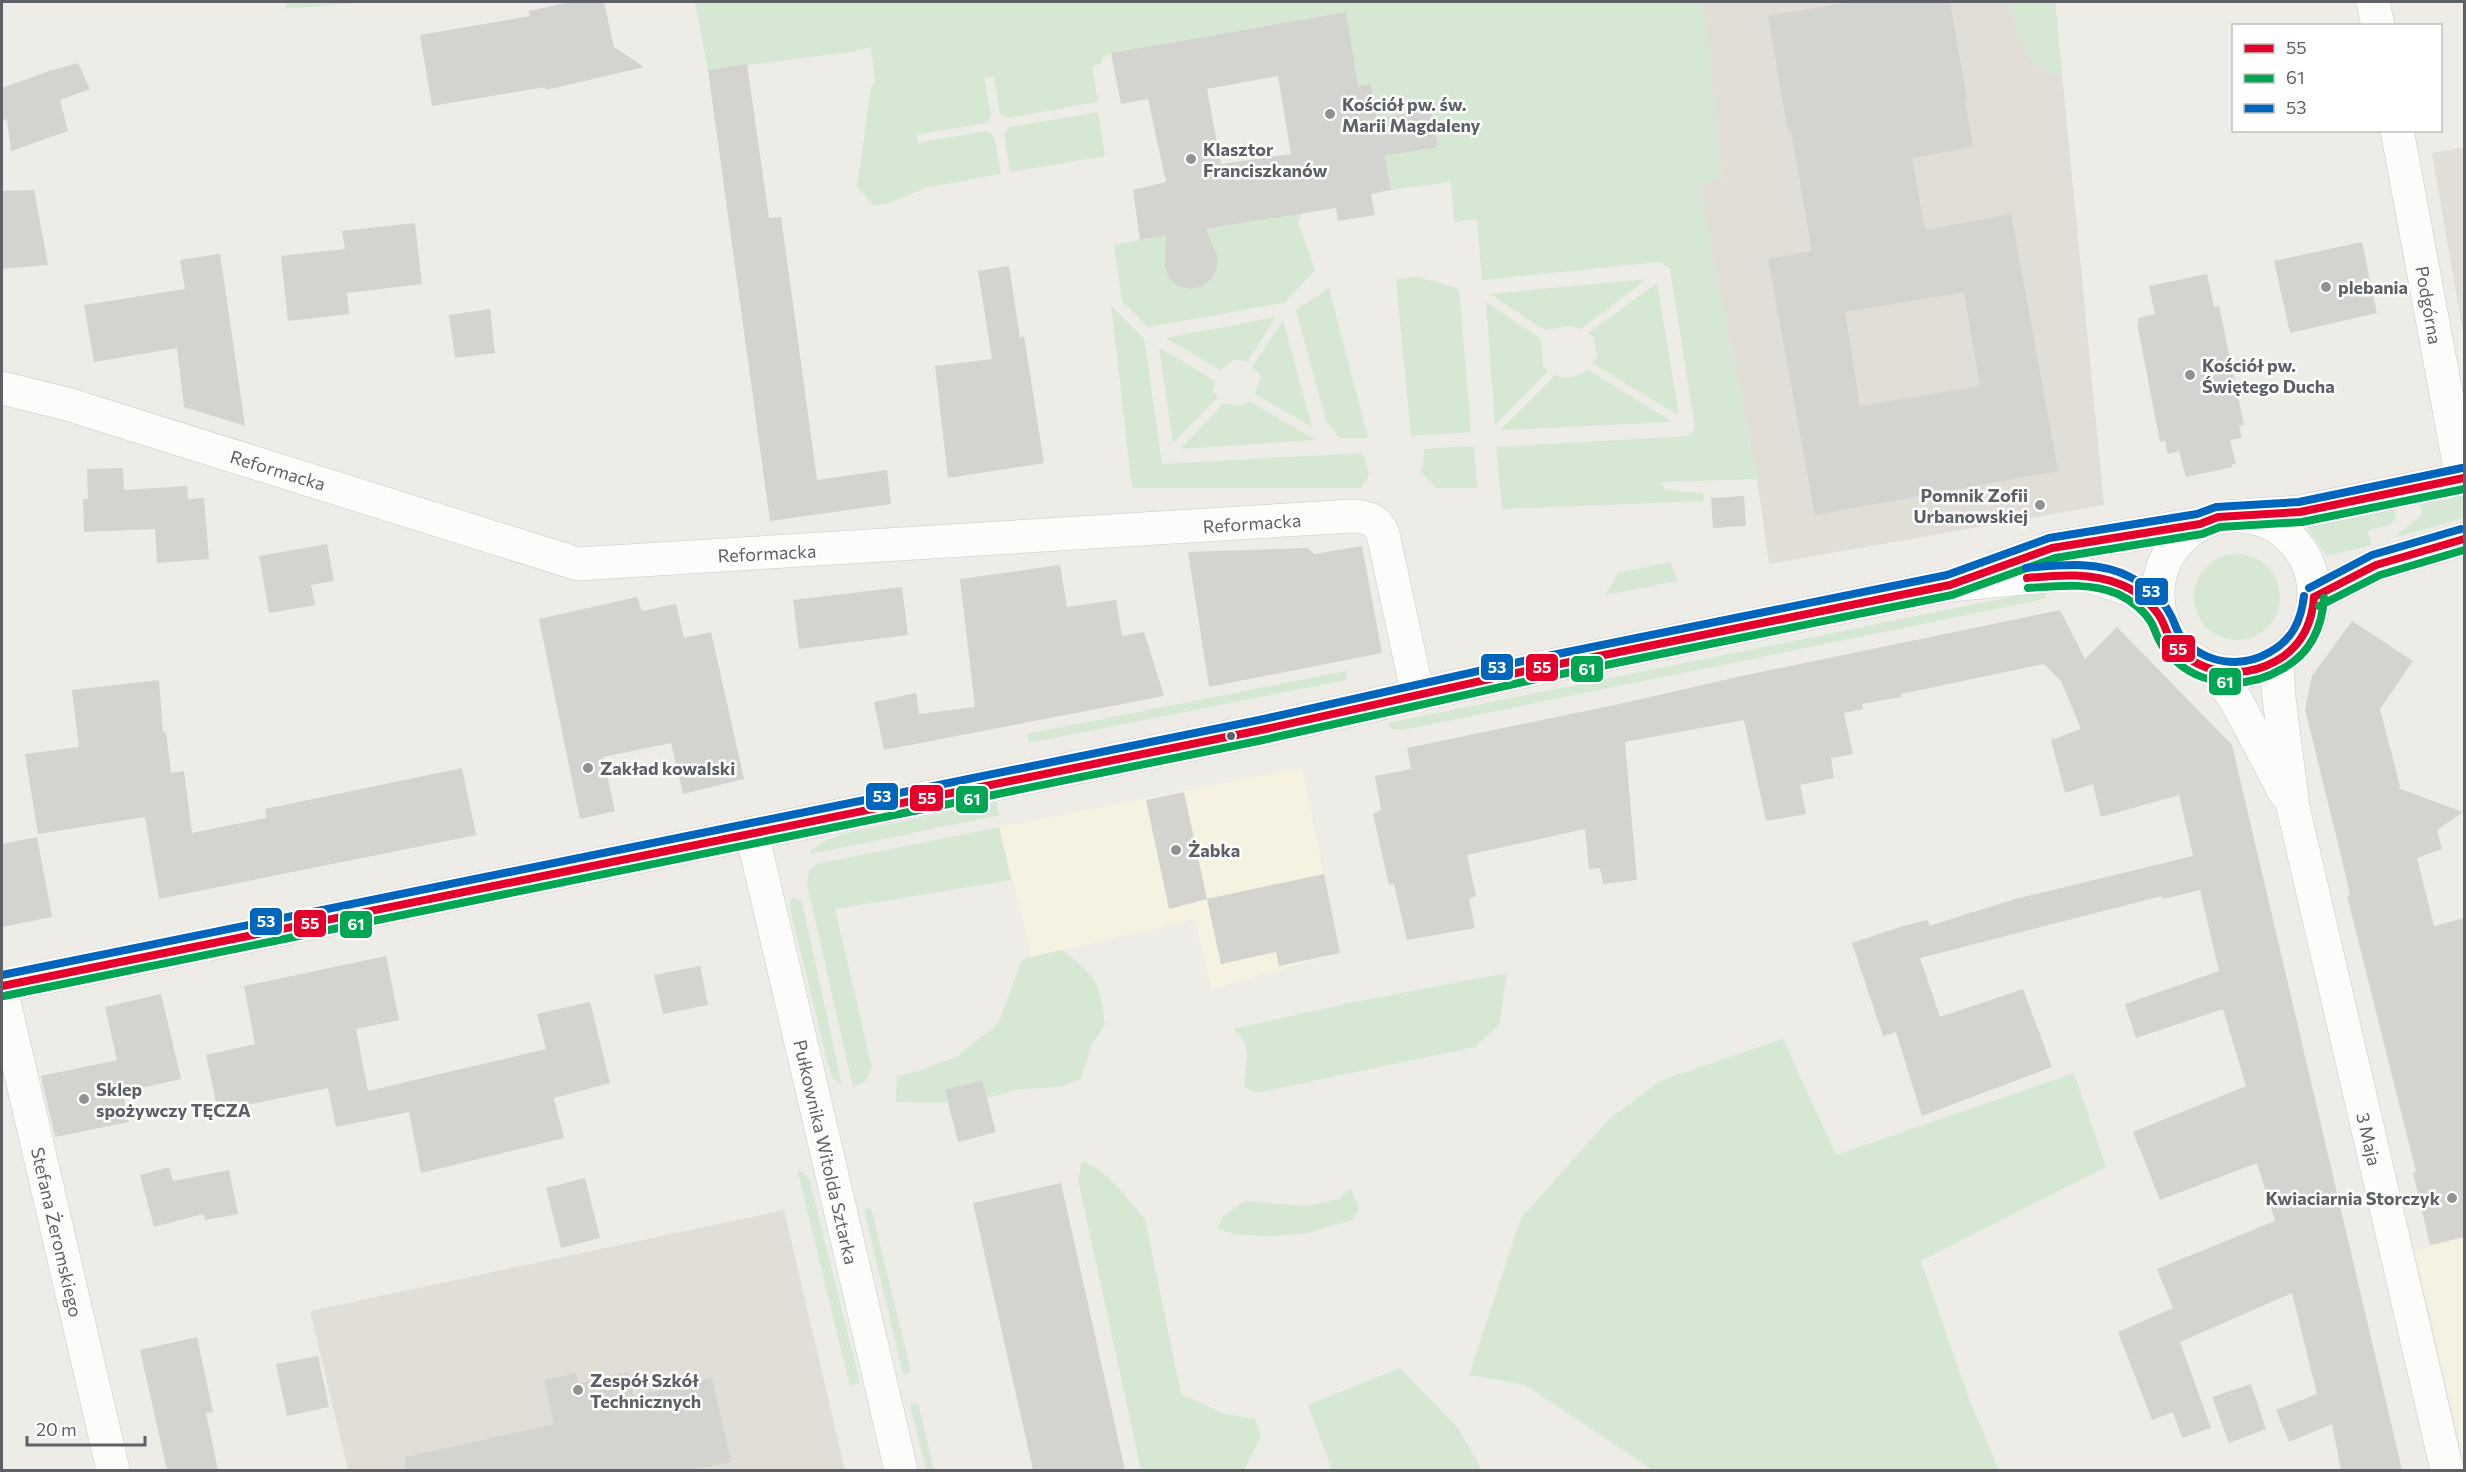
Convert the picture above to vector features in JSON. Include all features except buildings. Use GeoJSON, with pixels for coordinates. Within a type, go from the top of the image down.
{"type":"FeatureCollection","features":[{"type":"Feature","properties":{"kind":"street"},"geometry":{"type":"LineString","coordinates":[[2373,2],[2378,24]]}},
{"type":"Feature","properties":{"kind":"street","name":"Podgórna"},"geometry":{"type":"LineString","coordinates":[[2397,132],[2463,479]]}},
{"type":"Feature","properties":{"kind":"street","name":"Reformacka"},"geometry":{"type":"LineString","coordinates":[[2,388],[67,404],[578,564],[1352,516],[1369,518],[1379,525],[1383,534],[1418,696]]}},
{"type":"Feature","properties":{"kind":"street"},"geometry":{"type":"LineString","coordinates":[[1950,585],[2052,548],[2200,524],[2218,517],[2300,512],[2463,479]]}},
{"type":"Feature","properties":{"kind":"street"},"geometry":{"type":"LineString","coordinates":[[2,986],[1950,585],[2058,575],[2086,575],[2134,591],[2158,614],[2170,640],[2190,660],[2216,672],[2248,673],[2277,662],[2293,649],[2305,633],[2312,614],[2314,597],[2312,574],[2304,555],[2292,539],[2277,527],[2258,519],[2238,516]]}},
{"type":"Feature","properties":{"kind":"street"},"geometry":{"type":"LineString","coordinates":[[2158,614],[2158,578],[2172,546],[2200,524]]}},
{"type":"Feature","properties":{"kind":"street"},"geometry":{"type":"LineString","coordinates":[[2314,597],[2376,564],[2464,539]]}},
{"type":"Feature","properties":{"kind":"street","name":"3 Maja"},"geometry":{"type":"LineString","coordinates":[[2277,662],[2279,698],[2293,807],[2447,1470]]}},
{"type":"Feature","properties":{"kind":"street","name":"3 Maja"},"geometry":{"type":"LineString","coordinates":[[2216,672],[2236,702],[2293,807]]}},
{"type":"Feature","properties":{"kind":"street","name":"Pułkownika Witolda Sztarka"},"geometry":{"type":"LineString","coordinates":[[752,833],[901,1470]]}},
{"type":"Feature","properties":{"kind":"street","name":"Stefana Żeromskiego"},"geometry":{"type":"LineString","coordinates":[[2,993],[113,1470]]}},
{"type":"Feature","properties":{"kind":"shaded area"},"geometry":{"type":"Polygon","coordinates":[[[1661,2],[2055,2],[2104,505],[1769,564],[1757,479],[1661,2]]]}},
{"type":"Feature","properties":{"kind":"shaded area"},"geometry":{"type":"Polygon","coordinates":[[[2464,147],[2464,339],[2432,153],[2464,147]]]}},
{"type":"Feature","properties":{"kind":"shaded area"},"geometry":{"type":"Polygon","coordinates":[[[1302,768],[1340,953],[1212,989],[1195,919],[1032,957],[999,827],[1302,768]]]}},
{"type":"Feature","properties":{"kind":"shaded area","name":"Zespół Szkół Technicznych"},"geometry":{"type":"Polygon","coordinates":[[[784,1210],[845,1470],[348,1470],[310,1311],[784,1210]]]}},
{"type":"Feature","properties":{"kind":"shaded area"},"geometry":{"type":"Polygon","coordinates":[[[2464,1237],[2464,1459],[2415,1251],[2464,1237]]]}},
{"type":"Feature","properties":{"kind":"green space"},"geometry":{"type":"Polygon","coordinates":[[[286,2],[367,2],[286,9],[286,2]]]}},
{"type":"Feature","properties":{"kind":"green space"},"geometry":{"type":"Polygon","coordinates":[[[695,2],[1703,2],[1722,177],[1698,186],[1757,479],[1661,482],[1665,490],[1703,493],[1704,501],[1502,509],[1496,447],[1687,436],[1695,428],[1670,269],[1660,262],[1482,280],[1477,219],[1454,222],[1451,182],[1391,190],[1385,156],[1438,147],[1431,110],[1377,119],[1371,84],[1358,86],[1345,12],[1111,53],[1101,59],[1101,64],[1092,66],[1098,102],[1007,118],[1000,114],[994,76],[984,78],[991,116],[987,123],[916,135],[918,143],[986,131],[994,135],[1001,174],[925,188],[888,204],[873,205],[857,187],[871,87],[875,82],[871,47],[850,52],[708,70],[695,2]]]}},
{"type":"Feature","properties":{"kind":"green space"},"geometry":{"type":"Polygon","coordinates":[[[2008,2],[2055,2],[2062,79],[2028,59],[2008,2]]]}},
{"type":"Feature","properties":{"kind":"green space"},"geometry":{"type":"Polygon","coordinates":[[[1098,112],[1105,156],[1010,172],[1004,134],[1009,127],[1098,112]]]}},
{"type":"Feature","properties":{"kind":"green space"},"geometry":{"type":"Polygon","coordinates":[[[1302,213],[1298,222],[1315,270],[1284,303],[1148,327],[1122,301],[1114,245],[1177,233],[1166,260],[1167,271],[1169,278],[1190,289],[1204,285],[1218,269],[1216,255],[1197,231],[1302,213]]]}},
{"type":"Feature","properties":{"kind":"green space"},"geometry":{"type":"Polygon","coordinates":[[[1415,276],[1459,289],[1471,432],[1411,436],[1396,280],[1415,276]]]}},
{"type":"Feature","properties":{"kind":"green space"},"geometry":{"type":"Polygon","coordinates":[[[1647,279],[1581,329],[1570,326],[1544,330],[1490,294],[1647,279]]]}},
{"type":"Feature","properties":{"kind":"green space"},"geometry":{"type":"Polygon","coordinates":[[[1657,283],[1679,416],[1592,363],[1597,357],[1594,338],[1588,333],[1657,283]]]}},
{"type":"Feature","properties":{"kind":"green space"},"geometry":{"type":"Polygon","coordinates":[[[1329,288],[1368,438],[1340,438],[1326,421],[1296,310],[1329,288]]]}},
{"type":"Feature","properties":{"kind":"green space"},"geometry":{"type":"Polygon","coordinates":[[[1486,302],[1541,339],[1543,366],[1548,371],[1495,425],[1486,302]]]}},
{"type":"Feature","properties":{"kind":"green space"},"geometry":{"type":"Polygon","coordinates":[[[1111,305],[1144,338],[1162,464],[1363,453],[1369,475],[1361,488],[1132,488],[1111,305]]]}},
{"type":"Feature","properties":{"kind":"green space"},"geometry":{"type":"Polygon","coordinates":[[[1276,317],[1247,362],[1236,359],[1220,370],[1166,338],[1276,317]]]}},
{"type":"Feature","properties":{"kind":"green space"},"geometry":{"type":"Polygon","coordinates":[[[1283,320],[1312,427],[1255,394],[1261,376],[1252,367],[1283,320]]]}},
{"type":"Feature","properties":{"kind":"green space"},"geometry":{"type":"Polygon","coordinates":[[[1159,347],[1215,381],[1213,391],[1218,397],[1173,443],[1159,347]]]}},
{"type":"Feature","properties":{"kind":"green space"},"geometry":{"type":"Polygon","coordinates":[[[1587,369],[1673,422],[1500,430],[1555,375],[1572,377],[1587,369]]]}},
{"type":"Feature","properties":{"kind":"green space"},"geometry":{"type":"Polygon","coordinates":[[[1249,401],[1316,440],[1180,449],[1224,403],[1239,406],[1249,401]]]}},
{"type":"Feature","properties":{"kind":"green space"},"geometry":{"type":"Polygon","coordinates":[[[1474,446],[1477,488],[1436,488],[1419,470],[1423,466],[1424,449],[1474,446]]]}},
{"type":"Feature","properties":{"kind":"green space"},"geometry":{"type":"Polygon","coordinates":[[[2464,489],[2464,518],[2393,538],[2422,515],[2419,499],[2464,489]]]}},
{"type":"Feature","properties":{"kind":"green space"},"geometry":{"type":"Polygon","coordinates":[[[2394,507],[2396,518],[2391,524],[2368,531],[2371,545],[2327,556],[2305,525],[2394,507]]]}},
{"type":"Feature","properties":{"kind":"green space"},"geometry":{"type":"Polygon","coordinates":[[[2237,554],[2253,558],[2267,567],[2276,581],[2280,597],[2276,613],[2267,627],[2253,636],[2237,640],[2221,636],[2207,627],[2198,613],[2194,597],[2198,581],[2207,567],[2221,558],[2237,554]]]}},
{"type":"Feature","properties":{"kind":"green space"},"geometry":{"type":"Polygon","coordinates":[[[1670,562],[1678,581],[1605,595],[1618,573],[1670,562]]]}},
{"type":"Feature","properties":{"kind":"green space"},"geometry":{"type":"Polygon","coordinates":[[[2045,590],[2046,598],[2031,602],[1403,730],[1391,729],[1388,723],[2045,590]]]}},
{"type":"Feature","properties":{"kind":"green space"},"geometry":{"type":"Polygon","coordinates":[[[1346,671],[1347,680],[1029,743],[1027,734],[1346,671]]]}},
{"type":"Feature","properties":{"kind":"green space"},"geometry":{"type":"Polygon","coordinates":[[[996,802],[1000,815],[811,854],[810,851],[823,842],[842,834],[996,802]]]}},
{"type":"Feature","properties":{"kind":"green space"},"geometry":{"type":"Polygon","coordinates":[[[999,827],[1011,880],[835,909],[872,1068],[864,1083],[853,1087],[807,884],[809,871],[817,864],[999,827]]]}},
{"type":"Feature","properties":{"kind":"green space"},"geometry":{"type":"Polygon","coordinates":[[[790,897],[801,901],[803,906],[842,1086],[833,1079],[829,1068],[791,913],[790,897]]]}},
{"type":"Feature","properties":{"kind":"green space"},"geometry":{"type":"Polygon","coordinates":[[[1062,950],[1094,981],[1103,1010],[1105,1025],[1092,1044],[1081,1079],[1062,1086],[1016,1090],[987,1098],[982,1081],[946,1090],[949,1103],[896,1102],[897,1076],[956,1057],[993,1028],[1000,1019],[1022,959],[1062,950]]]}},
{"type":"Feature","properties":{"kind":"green space"},"geometry":{"type":"Polygon","coordinates":[[[1507,973],[1499,1025],[1475,1047],[1256,1093],[1244,1087],[1247,1049],[1233,1029],[1349,1003],[1507,973]]]}},
{"type":"Feature","properties":{"kind":"green space"},"geometry":{"type":"Polygon","coordinates":[[[1783,1039],[1836,1155],[2074,1073],[2106,1167],[1921,1261],[1968,1396],[1999,1470],[1653,1470],[1525,1385],[1469,1375],[1521,1218],[1610,1118],[1662,1080],[1783,1039]]]}},
{"type":"Feature","properties":{"kind":"green space"},"geometry":{"type":"Polygon","coordinates":[[[1082,1161],[1098,1169],[1115,1184],[1145,1219],[1181,1394],[1225,1414],[1255,1419],[1261,1436],[1244,1470],[1141,1470],[1078,1180],[1082,1161]]]}},
{"type":"Feature","properties":{"kind":"green space"},"geometry":{"type":"Polygon","coordinates":[[[797,1169],[809,1178],[860,1383],[850,1386],[797,1169]]]}},
{"type":"Feature","properties":{"kind":"green space"},"geometry":{"type":"Polygon","coordinates":[[[1350,1188],[1359,1208],[1352,1220],[1309,1233],[1274,1236],[1237,1235],[1217,1229],[1223,1216],[1245,1201],[1304,1206],[1339,1199],[1350,1188]]]}},
{"type":"Feature","properties":{"kind":"green space"},"geometry":{"type":"Polygon","coordinates":[[[871,1208],[911,1372],[903,1374],[864,1210],[871,1208]]]}},
{"type":"Feature","properties":{"kind":"green space"},"geometry":{"type":"Polygon","coordinates":[[[1400,1368],[1459,1429],[1482,1470],[1332,1470],[1308,1405],[1400,1368]]]}},
{"type":"Feature","properties":{"kind":"green space"},"geometry":{"type":"Polygon","coordinates":[[[918,1403],[934,1470],[926,1470],[910,1405],[918,1403]]]}},
{"type":"Feature","properties":{"kind":"transit line","name":"53"},"geometry":{"type":"LineString","coordinates":[[2,975],[1259,720],[1528,660],[1947,575],[2049,538],[2197,514],[2216,507],[2299,502],[2462,468]]}},
{"type":"Feature","properties":{"kind":"transit line","name":"55"},"geometry":{"type":"LineString","coordinates":[[2,986],[1261,730],[1530,670],[1950,585],[2052,548],[2200,524],[2218,517],[2300,512],[2464,478]]}},
{"type":"Feature","properties":{"kind":"transit line","name":"61"},"geometry":{"type":"LineString","coordinates":[[4,996],[1263,740],[1532,680],[1952,595],[2055,558],[2202,534],[2220,527],[2302,522],[2464,489]]}},
{"type":"Feature","properties":{"kind":"transit line","name":"53"},"geometry":{"type":"LineString","coordinates":[[2309,588],[2372,555],[2461,529]]}},
{"type":"Feature","properties":{"kind":"transit line","name":"55"},"geometry":{"type":"LineString","coordinates":[[2314,597],[2376,565],[2464,539]]}},
{"type":"Feature","properties":{"kind":"transit line","name":"61"},"geometry":{"type":"LineString","coordinates":[[2319,606],[2380,575],[2464,550]]}},
{"type":"Feature","properties":{"kind":"transit line","name":"53"},"geometry":{"type":"LineString","coordinates":[[2026,568],[2092,566],[2130,577],[2158,597],[2167,608],[2180,635],[2191,647],[2201,654],[2224,661],[2247,661],[2278,647],[2290,636],[2298,622],[2304,596]]}},
{"type":"Feature","properties":{"kind":"transit line","name":"55"},"geometry":{"type":"LineString","coordinates":[[2027,578],[2087,576],[2122,585],[2139,594],[2153,607],[2172,642],[2182,653],[2207,668],[2235,672],[2263,667],[2292,649],[2308,626],[2314,597]]}},
{"type":"Feature","properties":{"kind":"transit line","name":"61"},"geometry":{"type":"LineString","coordinates":[[2028,588],[2085,586],[2118,594],[2142,610],[2162,645],[2176,661],[2189,671],[2219,681],[2235,682],[2251,681],[2267,676],[2292,663],[2300,656],[2317,630],[2324,598]]}},
{"type":"Feature","properties":{"kind":"place","name":"Kościół pw. św. Marii Magdaleny"},"geometry":{"type":"Point","coordinates":[1330,114]}},
{"type":"Feature","properties":{"kind":"place","name":"Klasztor Franciszkanów"},"geometry":{"type":"Point","coordinates":[1191,159]}},
{"type":"Feature","properties":{"kind":"place","name":"plebania"},"geometry":{"type":"Point","coordinates":[2326,287]}},
{"type":"Feature","properties":{"kind":"place","name":"Kościół pw. Świętego Ducha"},"geometry":{"type":"Point","coordinates":[2190,375]}},
{"type":"Feature","properties":{"kind":"place","name":"Pomnik Zofii Urbanowskiej"},"geometry":{"type":"Point","coordinates":[2040,505]}},
{"type":"Feature","properties":{"kind":"place","name":"Zakład kowalski"},"geometry":{"type":"Point","coordinates":[588,768]}},
{"type":"Feature","properties":{"kind":"place","name":"Żabka"},"geometry":{"type":"Point","coordinates":[1176,850]}},
{"type":"Feature","properties":{"kind":"place","name":"Sklep spożywczy TĘCZA"},"geometry":{"type":"Point","coordinates":[84,1099]}},
{"type":"Feature","properties":{"kind":"place","name":"Kwiaciarnia Storczyk"},"geometry":{"type":"Point","coordinates":[2452,1198]}},
{"type":"Feature","properties":{"kind":"place","name":"Zespół Szkół Technicznych"},"geometry":{"type":"Point","coordinates":[578,1390]}}]}
